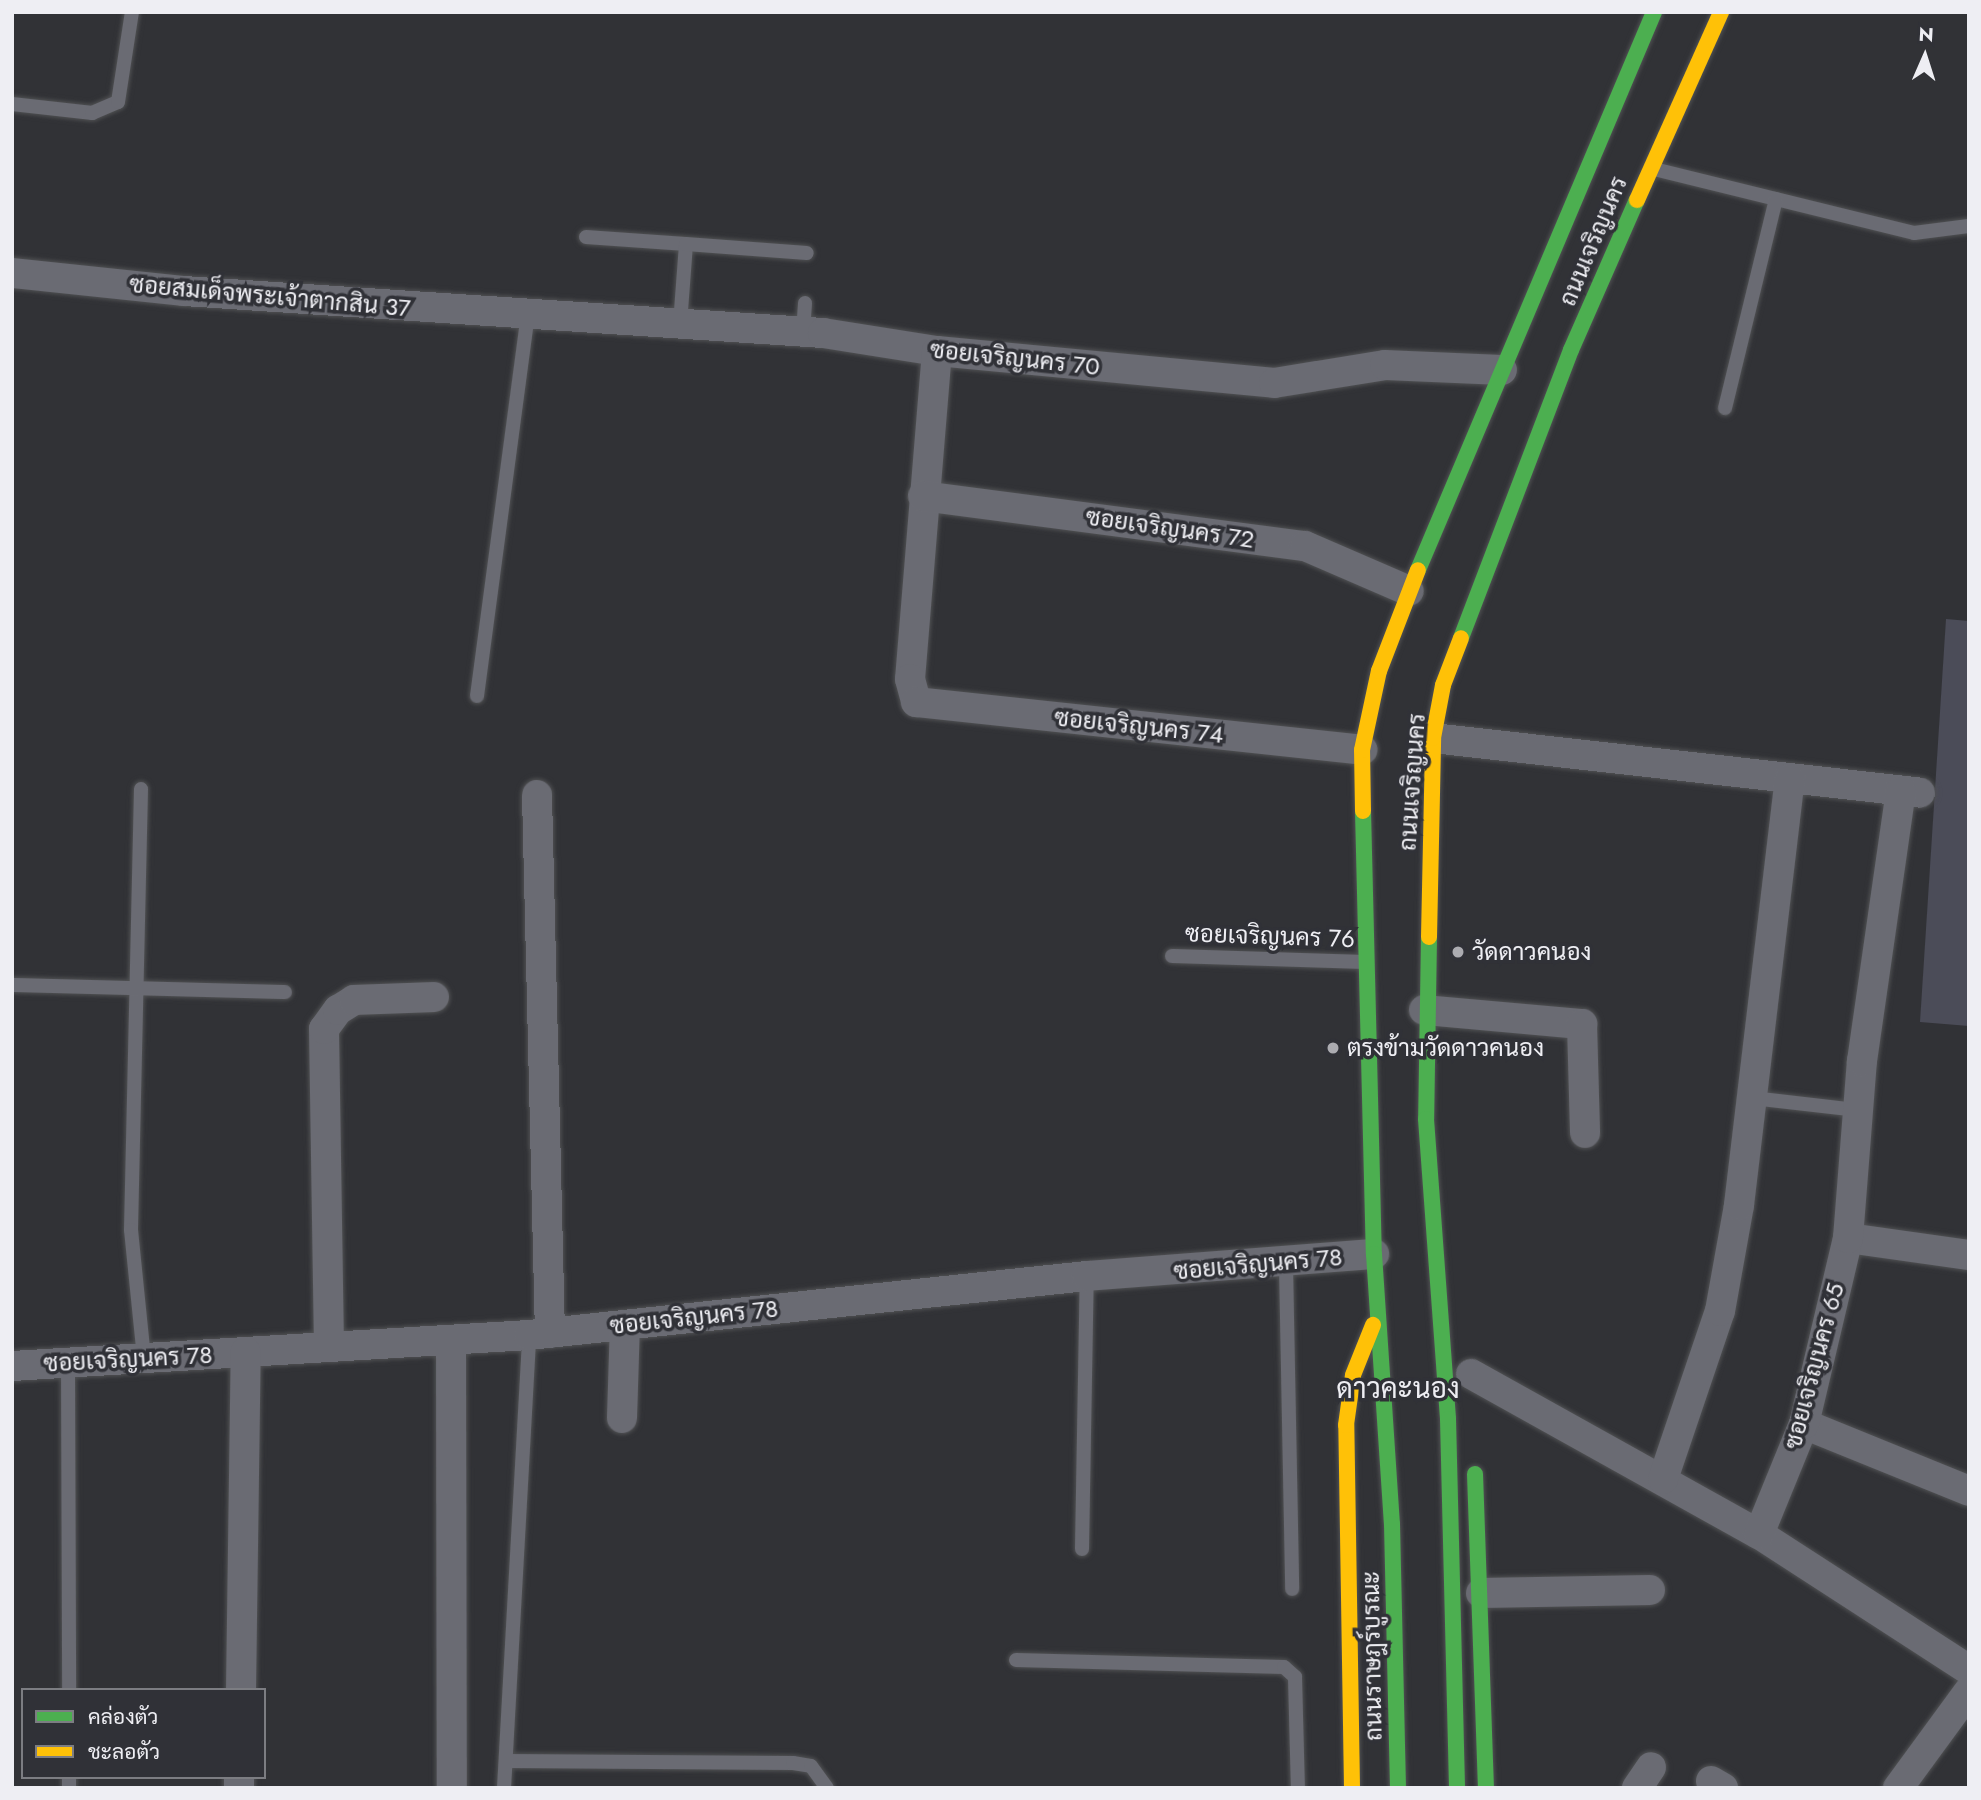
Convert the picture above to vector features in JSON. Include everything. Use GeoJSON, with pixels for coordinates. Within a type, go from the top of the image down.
{"type":"FeatureCollection","features":[{"type":"Feature","properties":{"kind":"main road","name":"ถนนเจริญนคร"},"geometry":{"type":"LineString","coordinates":[[1392,1524],[1374,1254],[1363,750],[1380,671],[1409,591],[1654,12]]}},
{"type":"Feature","properties":{"kind":"main road","name":"ถนนเจริญนคร"},"geometry":{"type":"LineString","coordinates":[[1457,1788],[1451,1525],[1443,1347],[1426,1119],[1424,1010],[1433,738],[1448,672],[1571,350],[1649,168],[1721,12]]}},
{"type":"Feature","properties":{"kind":"main road"},"geometry":{"type":"LineString","coordinates":[[1352,1788],[1346,1424],[1353,1375],[1377,1316]]}},
{"type":"Feature","properties":{"kind":"main road"},"geometry":{"type":"LineString","coordinates":[[1443,1347],[1471,1388]]}},
{"type":"Feature","properties":{"kind":"main road"},"geometry":{"type":"LineString","coordinates":[[1475,1456],[1486,1788]]}},
{"type":"Feature","properties":{"kind":"main road","name":"ถนนราษฎร์บูรณะ"},"geometry":{"type":"LineString","coordinates":[[1392,1524],[1398,1788]]}},
{"type":"Feature","properties":{"kind":"street","name":"ซอยสมเด็จพระเจ้าตากสิน 37"},"geometry":{"type":"LineString","coordinates":[[12,273],[528,315]]}},
{"type":"Feature","properties":{"kind":"street","name":"ซอยเจริญนคร 70"},"geometry":{"type":"LineString","coordinates":[[528,315],[680,324],[804,317],[937,351],[1274,383],[1385,365],[1502,370]]}},
{"type":"Feature","properties":{"kind":"street"},"geometry":{"type":"LineString","coordinates":[[923,496],[937,351]]}},
{"type":"Feature","properties":{"kind":"street","name":"ซอยเจริญนคร 72"},"geometry":{"type":"LineString","coordinates":[[923,496],[1305,546],[1409,591]]}},
{"type":"Feature","properties":{"kind":"street","name":"ซอยเจริญนคร 74"},"geometry":{"type":"LineString","coordinates":[[923,496],[910,679],[916,702],[1363,750]]}},
{"type":"Feature","properties":{"kind":"street"},"geometry":{"type":"LineString","coordinates":[[1433,738],[1790,779],[1753,1098],[1720,1311],[1663,1479]]}},
{"type":"Feature","properties":{"kind":"street","name":"ซอยเจริญนคร 65"},"geometry":{"type":"LineString","coordinates":[[1759,1534],[1804,1423],[1848,1238],[1857,1110],[1911,792],[1790,779]]}},
{"type":"Feature","properties":{"kind":"street"},"geometry":{"type":"LineString","coordinates":[[537,795],[539,1334]]}},
{"type":"Feature","properties":{"kind":"street"},"geometry":{"type":"LineString","coordinates":[[329,1347],[324,1029],[338,1010],[354,1000],[434,997]]}},
{"type":"Feature","properties":{"kind":"street"},"geometry":{"type":"LineString","coordinates":[[1424,1010],[1582,1024],[1585,1133]]}},
{"type":"Feature","properties":{"kind":"street"},"geometry":{"type":"LineString","coordinates":[[1848,1238],[1969,1255]]}},
{"type":"Feature","properties":{"kind":"street","name":"ซอยเจริญนคร 78"},"geometry":{"type":"LineString","coordinates":[[12,1366],[539,1334],[1087,1276],[1286,1265],[1374,1254]]}},
{"type":"Feature","properties":{"kind":"street"},"geometry":{"type":"LineString","coordinates":[[622,1418],[625,1325]]}},
{"type":"Feature","properties":{"kind":"street"},"geometry":{"type":"LineString","coordinates":[[451,1340],[452,1788]]}},
{"type":"Feature","properties":{"kind":"street"},"geometry":{"type":"LineString","coordinates":[[240,1688],[246,1352]]}},
{"type":"Feature","properties":{"kind":"street"},"geometry":{"type":"LineString","coordinates":[[1471,1388],[1663,1479],[1759,1534],[1969,1670]]}},
{"type":"Feature","properties":{"kind":"street"},"geometry":{"type":"LineString","coordinates":[[1804,1423],[1969,1491]]}},
{"type":"Feature","properties":{"kind":"street"},"geometry":{"type":"LineString","coordinates":[[1481,1593],[1650,1590]]}},
{"type":"Feature","properties":{"kind":"street"},"geometry":{"type":"LineString","coordinates":[[1898,1788],[1969,1690]]}},
{"type":"Feature","properties":{"kind":"lane"},"geometry":{"type":"LineString","coordinates":[[12,104],[92,113],[118,102],[132,12]]}},
{"type":"Feature","properties":{"kind":"lane"},"geometry":{"type":"LineString","coordinates":[[1649,168],[1914,233],[1969,226]]}},
{"type":"Feature","properties":{"kind":"lane"},"geometry":{"type":"LineString","coordinates":[[1726,408],[1776,199]]}},
{"type":"Feature","properties":{"kind":"lane"},"geometry":{"type":"LineString","coordinates":[[586,237],[807,253]]}},
{"type":"Feature","properties":{"kind":"lane"},"geometry":{"type":"LineString","coordinates":[[680,324],[685,244]]}},
{"type":"Feature","properties":{"kind":"lane"},"geometry":{"type":"LineString","coordinates":[[477,696],[528,315]]}},
{"type":"Feature","properties":{"kind":"lane"},"geometry":{"type":"LineString","coordinates":[[141,789],[131,1230],[144,1358]]}},
{"type":"Feature","properties":{"kind":"lane","name":"ซอยเจริญนคร 76"},"geometry":{"type":"LineString","coordinates":[[1172,956],[1367,962]]}},
{"type":"Feature","properties":{"kind":"lane"},"geometry":{"type":"LineString","coordinates":[[12,985],[285,992]]}},
{"type":"Feature","properties":{"kind":"lane"},"geometry":{"type":"LineString","coordinates":[[1753,1098],[1857,1110]]}},
{"type":"Feature","properties":{"kind":"lane"},"geometry":{"type":"LineString","coordinates":[[1286,1265],[1292,1589]]}},
{"type":"Feature","properties":{"kind":"lane"},"geometry":{"type":"LineString","coordinates":[[1082,1549],[1087,1276]]}},
{"type":"Feature","properties":{"kind":"lane"},"geometry":{"type":"LineString","coordinates":[[504,1788],[539,1334]]}},
{"type":"Feature","properties":{"kind":"lane"},"geometry":{"type":"LineString","coordinates":[[68,1363],[69,1688]]}},
{"type":"Feature","properties":{"kind":"lane"},"geometry":{"type":"LineString","coordinates":[[1016,1660],[1284,1667],[1295,1677],[1298,1788]]}},
{"type":"Feature","properties":{"kind":"lane"},"geometry":{"type":"LineString","coordinates":[[506,1761],[793,1763],[811,1766],[827,1788]]}},
{"type":"Feature","properties":{"kind":"building"},"geometry":{"type":"Polygon","coordinates":[[[1946,619],[1969,621],[1969,1026],[1920,1022],[1946,619]]]}},
{"type":"Feature","properties":{"kind":"traffic: fast"},"geometry":{"type":"LineString","coordinates":[[1418,570],[1654,12]]}},
{"type":"Feature","properties":{"kind":"traffic: fast"},"geometry":{"type":"LineString","coordinates":[[1461,638],[1571,350],[1637,200]]}},
{"type":"Feature","properties":{"kind":"traffic: fast"},"geometry":{"type":"LineString","coordinates":[[1363,811],[1374,1254],[1392,1524],[1398,1788]]}},
{"type":"Feature","properties":{"kind":"traffic: fast"},"geometry":{"type":"LineString","coordinates":[[1429,937],[1426,1119],[1448,1419],[1457,1788]]}},
{"type":"Feature","properties":{"kind":"traffic: fast"},"geometry":{"type":"LineString","coordinates":[[1475,1474],[1486,1788]]}},
{"type":"Feature","properties":{"kind":"traffic: slow"},"geometry":{"type":"LineString","coordinates":[[1637,200],[1721,12]]}},
{"type":"Feature","properties":{"kind":"traffic: slow"},"geometry":{"type":"LineString","coordinates":[[1363,811],[1362,750],[1379,671],[1418,570]]}},
{"type":"Feature","properties":{"kind":"traffic: slow"},"geometry":{"type":"LineString","coordinates":[[1429,937],[1433,738],[1443,685],[1461,638]]}},
{"type":"Feature","properties":{"kind":"traffic: slow"},"geometry":{"type":"LineString","coordinates":[[1352,1788],[1346,1425],[1353,1375],[1373,1325]]}},
{"type":"Feature","properties":{"kind":"place","name":"วัดดาวคนอง"},"geometry":{"type":"Point","coordinates":[1458,952]}},
{"type":"Feature","properties":{"kind":"place","name":"ตรงข้ามวัดดาวคนอง"},"geometry":{"type":"Point","coordinates":[1333,1048]}},
{"type":"Feature","properties":{"kind":"district","name":"ดาวคะนอง"},"geometry":{"type":"Point","coordinates":[1398,1389]}}]}
